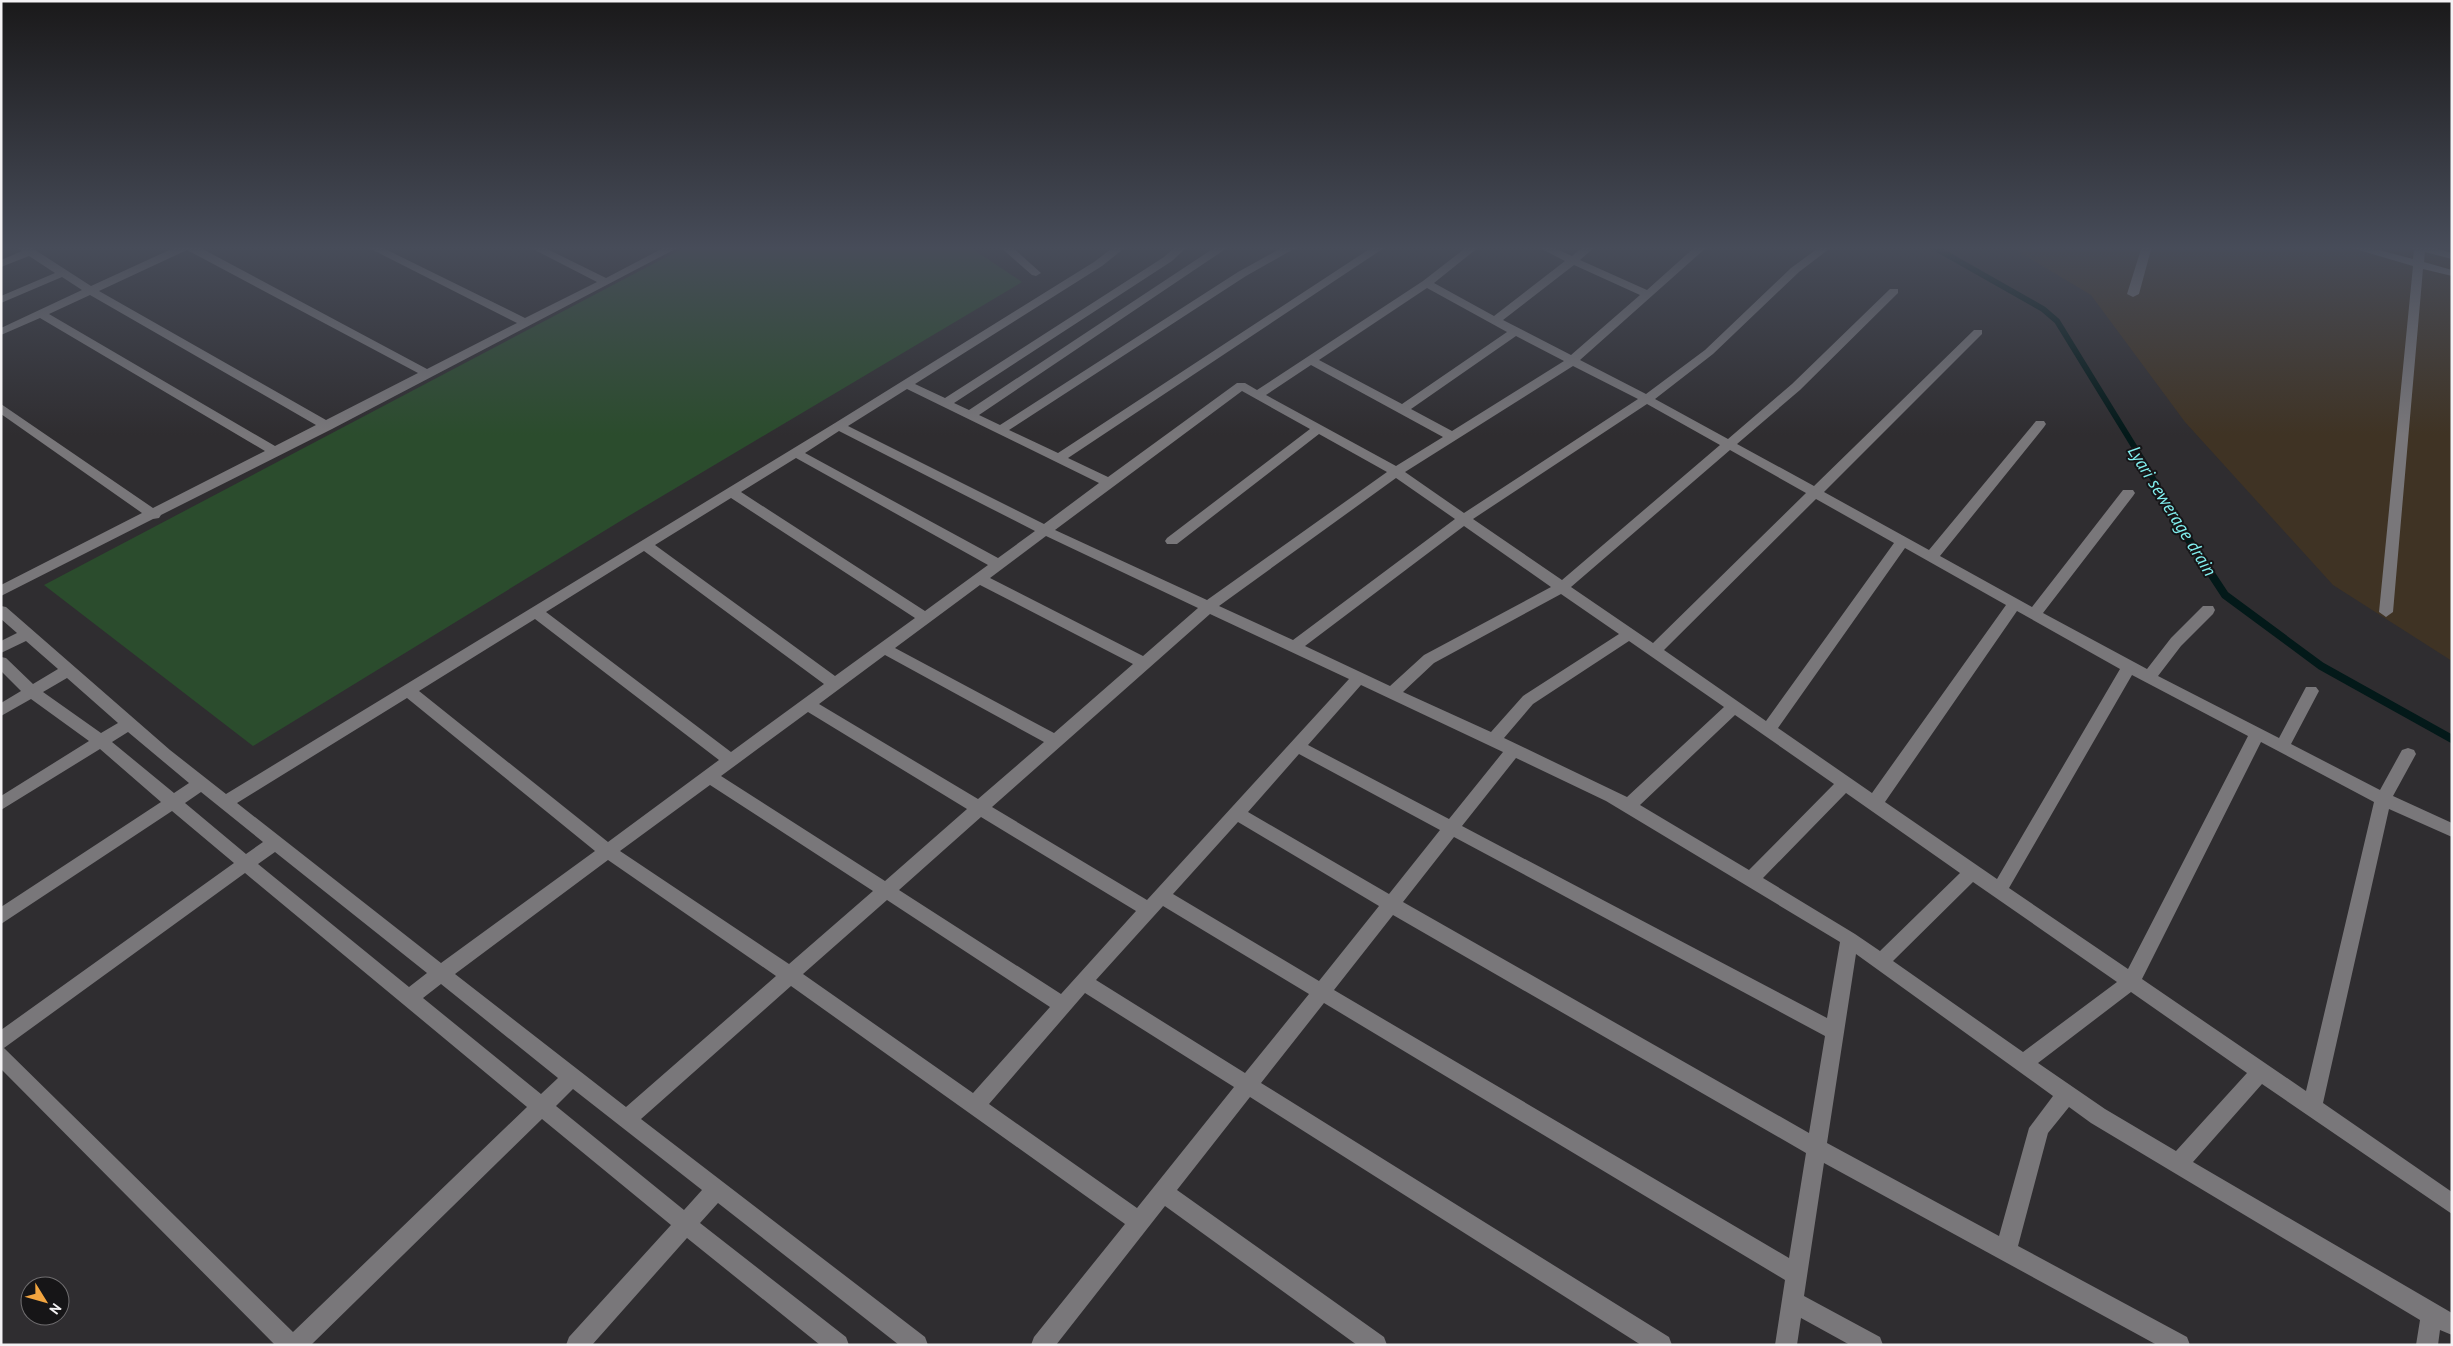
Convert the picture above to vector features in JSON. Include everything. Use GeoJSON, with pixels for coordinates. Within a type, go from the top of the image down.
{"type":"FeatureCollection","features":[{"type":"Feature","properties":{"kind":"street"},"geometry":{"type":"LineString","coordinates":[[1,332],[52,309]]}},
{"type":"Feature","properties":{"kind":"street"},"geometry":{"type":"LineString","coordinates":[[121,309],[328,426]]}},
{"type":"Feature","properties":{"kind":"street"},"geometry":{"type":"LineString","coordinates":[[305,309],[428,374]]}},
{"type":"Feature","properties":{"kind":"street"},"geometry":{"type":"LineString","coordinates":[[497,309],[526,323]]}},
{"type":"Feature","properties":{"kind":"street"},"geometry":{"type":"LineString","coordinates":[[1,591],[154,515],[554,309]]}},
{"type":"Feature","properties":{"kind":"street"},"geometry":{"type":"LineString","coordinates":[[226,802],[796,453],[1026,309]]}},
{"type":"Feature","properties":{"kind":"street"},"geometry":{"type":"LineString","coordinates":[[946,403],[1091,309]]}},
{"type":"Feature","properties":{"kind":"street"},"geometry":{"type":"LineString","coordinates":[[970,415],[1130,309]]}},
{"type":"Feature","properties":{"kind":"street"},"geometry":{"type":"LineString","coordinates":[[1000,430],[1188,309]]}},
{"type":"Feature","properties":{"kind":"street"},"geometry":{"type":"LineString","coordinates":[[1058,459],[1286,309]]}},
{"type":"Feature","properties":{"kind":"street"},"geometry":{"type":"LineString","coordinates":[[1258,396],[1388,309]]}},
{"type":"Feature","properties":{"kind":"street"},"geometry":{"type":"LineString","coordinates":[[1473,309],[1647,399],[2129,667],[2383,799],[2452,830]]}},
{"type":"Feature","properties":{"kind":"street"},"geometry":{"type":"LineString","coordinates":[[1495,321],[1511,309]]}},
{"type":"Feature","properties":{"kind":"street"},"geometry":{"type":"LineString","coordinates":[[626,1119],[1208,607],[1396,472],[1572,360],[1630,309]]}},
{"type":"Feature","properties":{"kind":"street"},"geometry":{"type":"LineString","coordinates":[[1294,647],[1464,520],[1647,399],[1708,352],[1754,309]]}},
{"type":"Feature","properties":{"kind":"street"},"geometry":{"type":"LineString","coordinates":[[1392,693],[1429,658],[1562,587],[1730,446],[1796,387],[1876,309]]}},
{"type":"Feature","properties":{"kind":"street"},"geometry":{"type":"LineString","coordinates":[[2386,612],[2415,309]]}},
{"type":"Feature","properties":{"kind":"street"},"geometry":{"type":"LineString","coordinates":[[41,314],[276,452]]}},
{"type":"Feature","properties":{"kind":"street"},"geometry":{"type":"LineString","coordinates":[[1403,410],[1515,332]]}},
{"type":"Feature","properties":{"kind":"street"},"geometry":{"type":"LineString","coordinates":[[1654,651],[1978,332]]}},
{"type":"Feature","properties":{"kind":"street"},"geometry":{"type":"LineString","coordinates":[[1311,360],[1452,436]]}},
{"type":"Feature","properties":{"kind":"street"},"geometry":{"type":"LineString","coordinates":[[906,384],[1108,483]]}},
{"type":"Feature","properties":{"kind":"street"},"geometry":{"type":"LineString","coordinates":[[409,997],[440,972],[1241,386],[1396,472],[2452,1204]]}},
{"type":"Feature","properties":{"kind":"street"},"geometry":{"type":"LineString","coordinates":[[1,408],[154,515]]}},
{"type":"Feature","properties":{"kind":"street"},"geometry":{"type":"LineString","coordinates":[[1930,558],[2040,424]]}},
{"type":"Feature","properties":{"kind":"street"},"geometry":{"type":"LineString","coordinates":[[839,426],[1044,530],[1612,796],[1848,939],[2098,1116],[2442,1320],[2427,1345]]}},
{"type":"Feature","properties":{"kind":"street"},"geometry":{"type":"LineString","coordinates":[[1172,541],[1318,429]]}},
{"type":"Feature","properties":{"kind":"street"},"geometry":{"type":"LineString","coordinates":[[796,453],[998,564]]}},
{"type":"Feature","properties":{"kind":"street"},"geometry":{"type":"LineString","coordinates":[[731,492],[925,618]]}},
{"type":"Feature","properties":{"kind":"street"},"geometry":{"type":"LineString","coordinates":[[2034,614],[2128,493]]}},
{"type":"Feature","properties":{"kind":"street"},"geometry":{"type":"LineString","coordinates":[[1768,730],[1902,542]]}},
{"type":"Feature","properties":{"kind":"street"},"geometry":{"type":"LineString","coordinates":[[645,545],[835,684]]}},
{"type":"Feature","properties":{"kind":"street"},"geometry":{"type":"LineString","coordinates":[[979,578],[1144,663]]}},
{"type":"Feature","properties":{"kind":"street"},"geometry":{"type":"LineString","coordinates":[[1874,804],[2014,604]]}},
{"type":"Feature","properties":{"kind":"street"},"geometry":{"type":"LineString","coordinates":[[2149,677],[2176,642],[2208,610]]}},
{"type":"Feature","properties":{"kind":"street"},"geometry":{"type":"LineString","coordinates":[[1,611],[202,783],[572,1077],[916,1344]]}},
{"type":"Feature","properties":{"kind":"street"},"geometry":{"type":"LineString","coordinates":[[536,612],[730,760]]}},
{"type":"Feature","properties":{"kind":"street"},"geometry":{"type":"LineString","coordinates":[[1,648],[28,634]]}},
{"type":"Feature","properties":{"kind":"street"},"geometry":{"type":"LineString","coordinates":[[1493,740],[1528,700],[1629,634]]}},
{"type":"Feature","properties":{"kind":"street"},"geometry":{"type":"LineString","coordinates":[[884,648],[1056,741]]}},
{"type":"Feature","properties":{"kind":"street"},"geometry":{"type":"LineString","coordinates":[[1,662],[32,692],[101,741],[172,803],[685,1224],[838,1345]]}},
{"type":"Feature","properties":{"kind":"street"},"geometry":{"type":"LineString","coordinates":[[1999,890],[2129,667]]}},
{"type":"Feature","properties":{"kind":"street"},"geometry":{"type":"LineString","coordinates":[[1,710],[69,670]]}},
{"type":"Feature","properties":{"kind":"street"},"geometry":{"type":"LineString","coordinates":[[975,1106],[1083,982],[1359,678]]}},
{"type":"Feature","properties":{"kind":"street"},"geometry":{"type":"LineString","coordinates":[[408,690],[607,851],[790,975],[1139,1222]]}},
{"type":"Feature","properties":{"kind":"street"},"geometry":{"type":"LineString","coordinates":[[2282,747],[2311,691]]}},
{"type":"Feature","properties":{"kind":"street"},"geometry":{"type":"LineString","coordinates":[[806,704],[979,808],[1321,991],[1797,1275]]}},
{"type":"Feature","properties":{"kind":"street"},"geometry":{"type":"LineString","coordinates":[[1628,806],[1734,707]]}},
{"type":"Feature","properties":{"kind":"street"},"geometry":{"type":"LineString","coordinates":[[1,804],[130,723]]}},
{"type":"Feature","properties":{"kind":"street"},"geometry":{"type":"LineString","coordinates":[[2023,1063],[2131,982],[2257,734]]}},
{"type":"Feature","properties":{"kind":"street"},"geometry":{"type":"LineString","coordinates":[[1297,746],[1834,1030]]}},
{"type":"Feature","properties":{"kind":"street"},"geometry":{"type":"LineString","coordinates":[[1042,1345],[1513,750]]}},
{"type":"Feature","properties":{"kind":"street"},"geometry":{"type":"LineString","coordinates":[[2312,1107],[2383,799],[2408,754]]}},
{"type":"Feature","properties":{"kind":"street"},"geometry":{"type":"LineString","coordinates":[[708,776],[1063,1005]]}},
{"type":"Feature","properties":{"kind":"street"},"geometry":{"type":"LineString","coordinates":[[1,917],[202,783]]}},
{"type":"Feature","properties":{"kind":"street"},"geometry":{"type":"LineString","coordinates":[[1750,880],[1845,784]]}},
{"type":"Feature","properties":{"kind":"street"},"geometry":{"type":"LineString","coordinates":[[1236,813],[1390,904],[1816,1148],[2179,1345]]}},
{"type":"Feature","properties":{"kind":"street"},"geometry":{"type":"LineString","coordinates":[[1,1041],[276,842]]}},
{"type":"Feature","properties":{"kind":"street"},"geometry":{"type":"LineString","coordinates":[[1880,962],[1972,872]]}},
{"type":"Feature","properties":{"kind":"street"},"geometry":{"type":"LineString","coordinates":[[1786,1345],[1848,939]]}},
{"type":"Feature","properties":{"kind":"street"},"geometry":{"type":"LineString","coordinates":[[1083,982],[1661,1345]]}},
{"type":"Feature","properties":{"kind":"street"},"geometry":{"type":"LineString","coordinates":[[1,1056],[291,1345]]}},
{"type":"Feature","properties":{"kind":"street"},"geometry":{"type":"LineString","coordinates":[[2178,1164],[2260,1072]]}},
{"type":"Feature","properties":{"kind":"street"},"geometry":{"type":"LineString","coordinates":[[295,1345],[572,1077]]}},
{"type":"Feature","properties":{"kind":"street"},"geometry":{"type":"LineString","coordinates":[[2006,1250],[2039,1128],[2067,1094]]}},
{"type":"Feature","properties":{"kind":"street"},"geometry":{"type":"LineString","coordinates":[[577,1345],[717,1189]]}},
{"type":"Feature","properties":{"kind":"street"},"geometry":{"type":"LineString","coordinates":[[1162,1192],[1376,1345]]}},
{"type":"Feature","properties":{"kind":"street"},"geometry":{"type":"LineString","coordinates":[[1793,1302],[1872,1345]]}},
{"type":"Feature","properties":{"kind":"shaded area"},"geometry":{"type":"Polygon","coordinates":[[[2101,309],[2452,309],[2452,661],[2333,585],[2185,422],[2101,309]]]}},
{"type":"Feature","properties":{"kind":"green space"},"geometry":{"type":"Polygon","coordinates":[[[568,309],[977,309],[627,517],[253,746],[44,585],[568,309]]]}},
{"type":"Feature","properties":{"kind":"waterway","name":"Lyari sewerage drain"},"geometry":{"type":"LineString","coordinates":[[2043,309],[2057,321],[2143,461],[2182,530]]}},
{"type":"Feature","properties":{"kind":"waterway","name":"Lyari sewerage drain"},"geometry":{"type":"LineString","coordinates":[[2181,528],[2225,595],[2321,666],[2452,739]]}}]}
